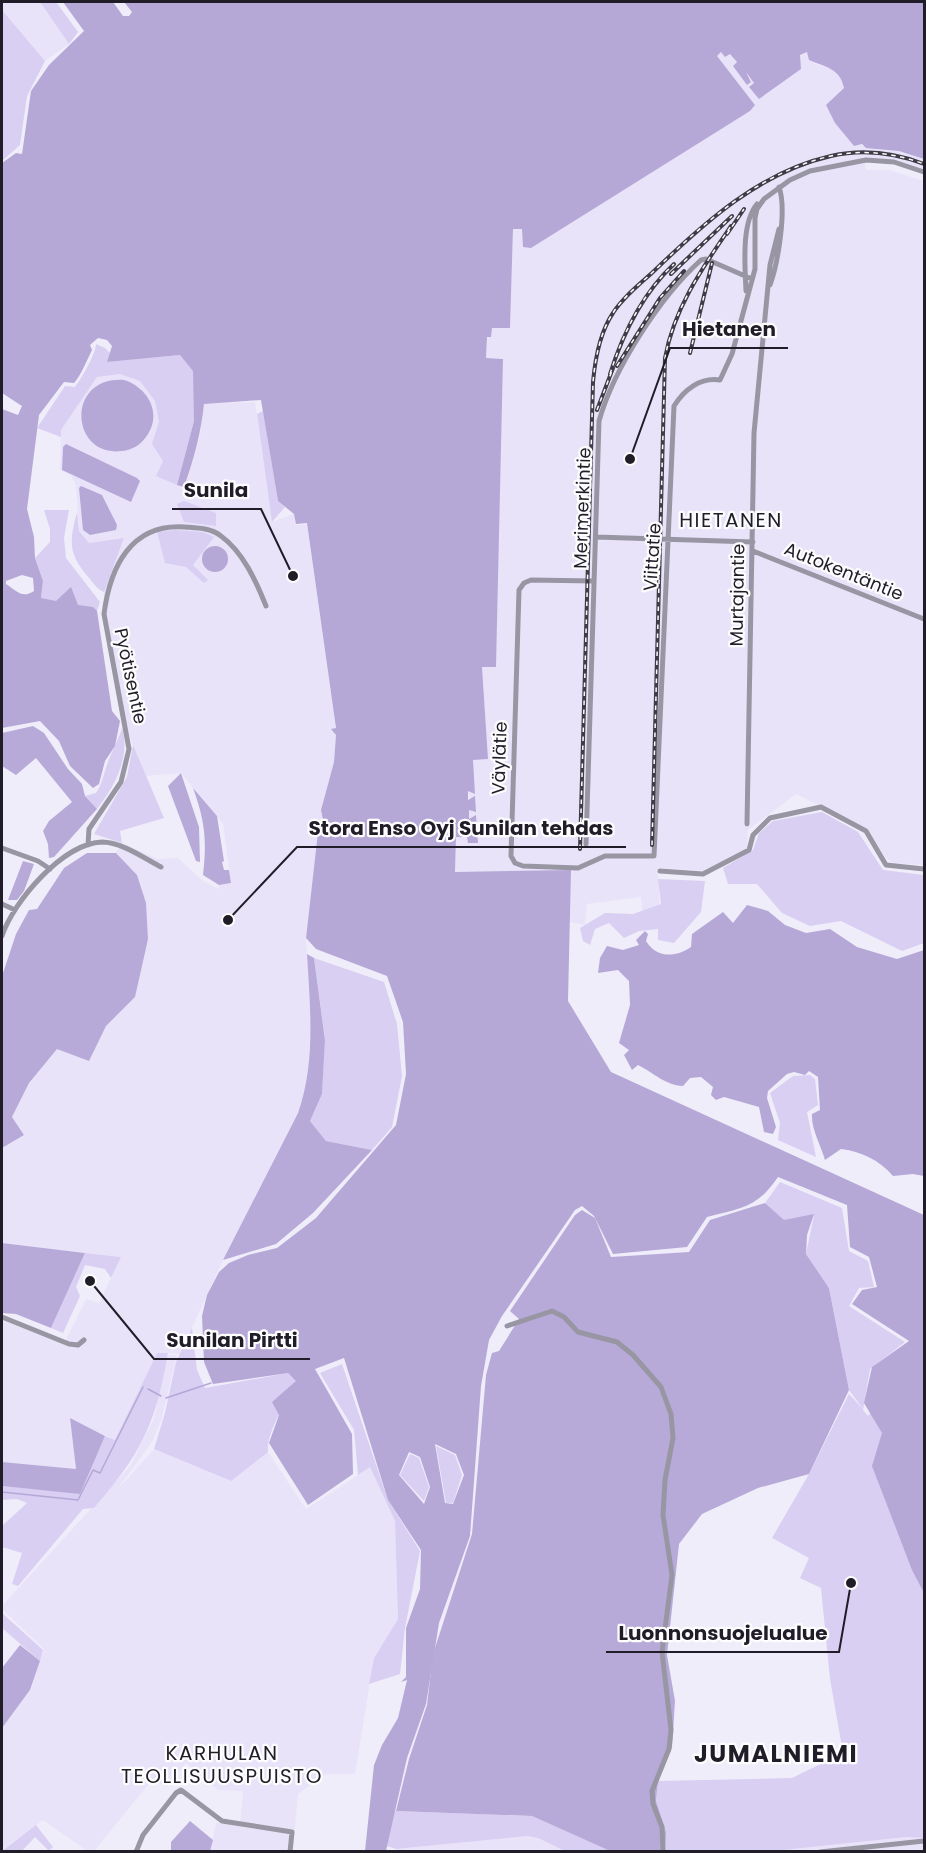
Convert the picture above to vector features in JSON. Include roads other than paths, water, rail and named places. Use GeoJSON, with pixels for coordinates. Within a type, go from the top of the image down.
{"type":"FeatureCollection","features":[{"type":"Feature","properties":{"kind":"street","name":"Viittatie"},"geometry":{"type":"LineString","coordinates":[[654,856],[674,406],[690,387],[712,379],[720,380],[732,354],[749,278],[744,254],[751,213],[755,205],[779,187],[810,171],[866,160],[894,162],[924,171]]}},
{"type":"Feature","properties":{"kind":"street"},"geometry":{"type":"LineString","coordinates":[[767,295],[775,271],[783,199],[779,187]]}},
{"type":"Feature","properties":{"kind":"street","name":"Viittatie"},"geometry":{"type":"LineString","coordinates":[[749,278],[755,269],[757,209],[764,199]]}},
{"type":"Feature","properties":{"kind":"street"},"geometry":{"type":"LineString","coordinates":[[767,295],[772,251],[779,230]]}},
{"type":"Feature","properties":{"kind":"street","name":"Merimerkintie"},"geometry":{"type":"LineString","coordinates":[[586,844],[599,421],[610,387],[619,371],[666,298],[701,260],[706,259],[749,278]]}},
{"type":"Feature","properties":{"kind":"street","name":"Murtajantie"},"geometry":{"type":"LineString","coordinates":[[747,824],[753,551],[753,433],[767,295]]}},
{"type":"Feature","properties":{"kind":"street","name":"Pyötisentie"},"geometry":{"type":"LineString","coordinates":[[88,845],[89,829],[115,793],[128,760],[128,730],[119,707],[104,614],[108,592],[124,554],[141,537],[157,528],[180,526],[210,531],[221,536],[238,553],[266,606]]}},
{"type":"Feature","properties":{"kind":"street"},"geometry":{"type":"LineString","coordinates":[[596,537],[753,542]]}},
{"type":"Feature","properties":{"kind":"street","name":"Autokentäntie"},"geometry":{"type":"LineString","coordinates":[[753,551],[924,619]]}},
{"type":"Feature","properties":{"kind":"street","name":"Väylätie"},"geometry":{"type":"LineString","coordinates":[[594,581],[531,580],[524,582],[519,590],[512,856],[515,863],[523,866],[578,868],[605,856],[654,856]]}},
{"type":"Feature","properties":{"kind":"street"},"geometry":{"type":"LineString","coordinates":[[660,871],[703,874],[749,850],[753,835],[770,818],[821,807],[866,831],[886,865],[924,869]]}},
{"type":"Feature","properties":{"kind":"street"},"geometry":{"type":"LineString","coordinates":[[2,936],[15,910],[50,869],[68,854],[88,845],[108,843],[161,867]]}},
{"type":"Feature","properties":{"kind":"street"},"geometry":{"type":"LineString","coordinates":[[2,848],[38,861],[50,869]]}},
{"type":"Feature","properties":{"kind":"street"},"geometry":{"type":"LineString","coordinates":[[2,904],[15,910]]}},
{"type":"Feature","properties":{"kind":"street"},"geometry":{"type":"LineString","coordinates":[[507,1326],[552,1311],[564,1317],[578,1332],[617,1342],[633,1355],[661,1387],[668,1401],[673,1438],[665,1480],[664,1529],[672,1575],[662,1652],[671,1730],[669,1749],[652,1791],[653,1804],[662,1827],[663,1851]]}},
{"type":"Feature","properties":{"kind":"street"},"geometry":{"type":"LineString","coordinates":[[2,1317],[69,1344],[78,1345],[84,1340]]}},
{"type":"Feature","properties":{"kind":"street"},"geometry":{"type":"LineString","coordinates":[[136,1851],[143,1834],[176,1793],[181,1790],[222,1821],[292,1832],[290,1851]]}},
{"type":"Feature","properties":{"kind":"street"},"geometry":{"type":"LineString","coordinates":[[820,1851],[924,1841]]}},
{"type":"Feature","properties":{"kind":"waterway"},"geometry":{"type":"LineString","coordinates":[[166,1398],[211,1383]]}},
{"type":"Feature","properties":{"kind":"waterway"},"geometry":{"type":"LineString","coordinates":[[2,1492],[78,1500],[93,1470],[100,1473],[143,1387]]}},
{"type":"Feature","properties":{"kind":"waterway"},"geometry":{"type":"LineString","coordinates":[[148,1389],[161,1396]]}},
{"type":"Feature","properties":{"kind":"railway"},"geometry":{"type":"LineString","coordinates":[[580,849],[593,382],[599,346],[608,321],[627,296],[714,217],[757,186],[781,174],[831,156],[855,153],[890,155],[924,164]]}},
{"type":"Feature","properties":{"kind":"railway"},"geometry":{"type":"LineString","coordinates":[[727,234],[744,209]]}},
{"type":"Feature","properties":{"kind":"railway"},"geometry":{"type":"LineString","coordinates":[[671,274],[732,216]]}},
{"type":"Feature","properties":{"kind":"railway"},"geometry":{"type":"LineString","coordinates":[[652,845],[665,358],[682,305],[731,226]]}},
{"type":"Feature","properties":{"kind":"railway"},"geometry":{"type":"LineString","coordinates":[[690,353],[712,263]]}},
{"type":"Feature","properties":{"kind":"railway"},"geometry":{"type":"LineString","coordinates":[[610,374],[621,344],[643,301],[674,264]]}},
{"type":"Feature","properties":{"kind":"railway"},"geometry":{"type":"LineString","coordinates":[[617,366],[660,298],[684,271]]}},
{"type":"Feature","properties":{"kind":"railway"},"geometry":{"type":"LineString","coordinates":[[597,410],[613,368]]}},
{"type":"Feature","properties":{"kind":"place","name":"Hietanen"},"geometry":{"type":"Point","coordinates":[630,459]}},
{"type":"Feature","properties":{"kind":"place","name":"Sunila"},"geometry":{"type":"Point","coordinates":[293,576]}},
{"type":"Feature","properties":{"kind":"place","name":"Stora Enso Oyj Sunilan tehdas"},"geometry":{"type":"Point","coordinates":[228,920]}},
{"type":"Feature","properties":{"kind":"place","name":"Sunilan Pirtti"},"geometry":{"type":"Point","coordinates":[90,1281]}},
{"type":"Feature","properties":{"kind":"place","name":"Luonnonsuojelualue"},"geometry":{"type":"Point","coordinates":[851,1583]}},
{"type":"Feature","properties":{"kind":"district","name":"HIETANEN"},"geometry":{"type":"Point","coordinates":[731,520]}},
{"type":"Feature","properties":{"kind":"district","name":"JUMALNIEMI"},"geometry":{"type":"Point","coordinates":[776,1753]}},
{"type":"Feature","properties":{"kind":"district","name":"KARHULAN TEOLLISUUSPUISTO"},"geometry":{"type":"Point","coordinates":[222,1764]}}]}
